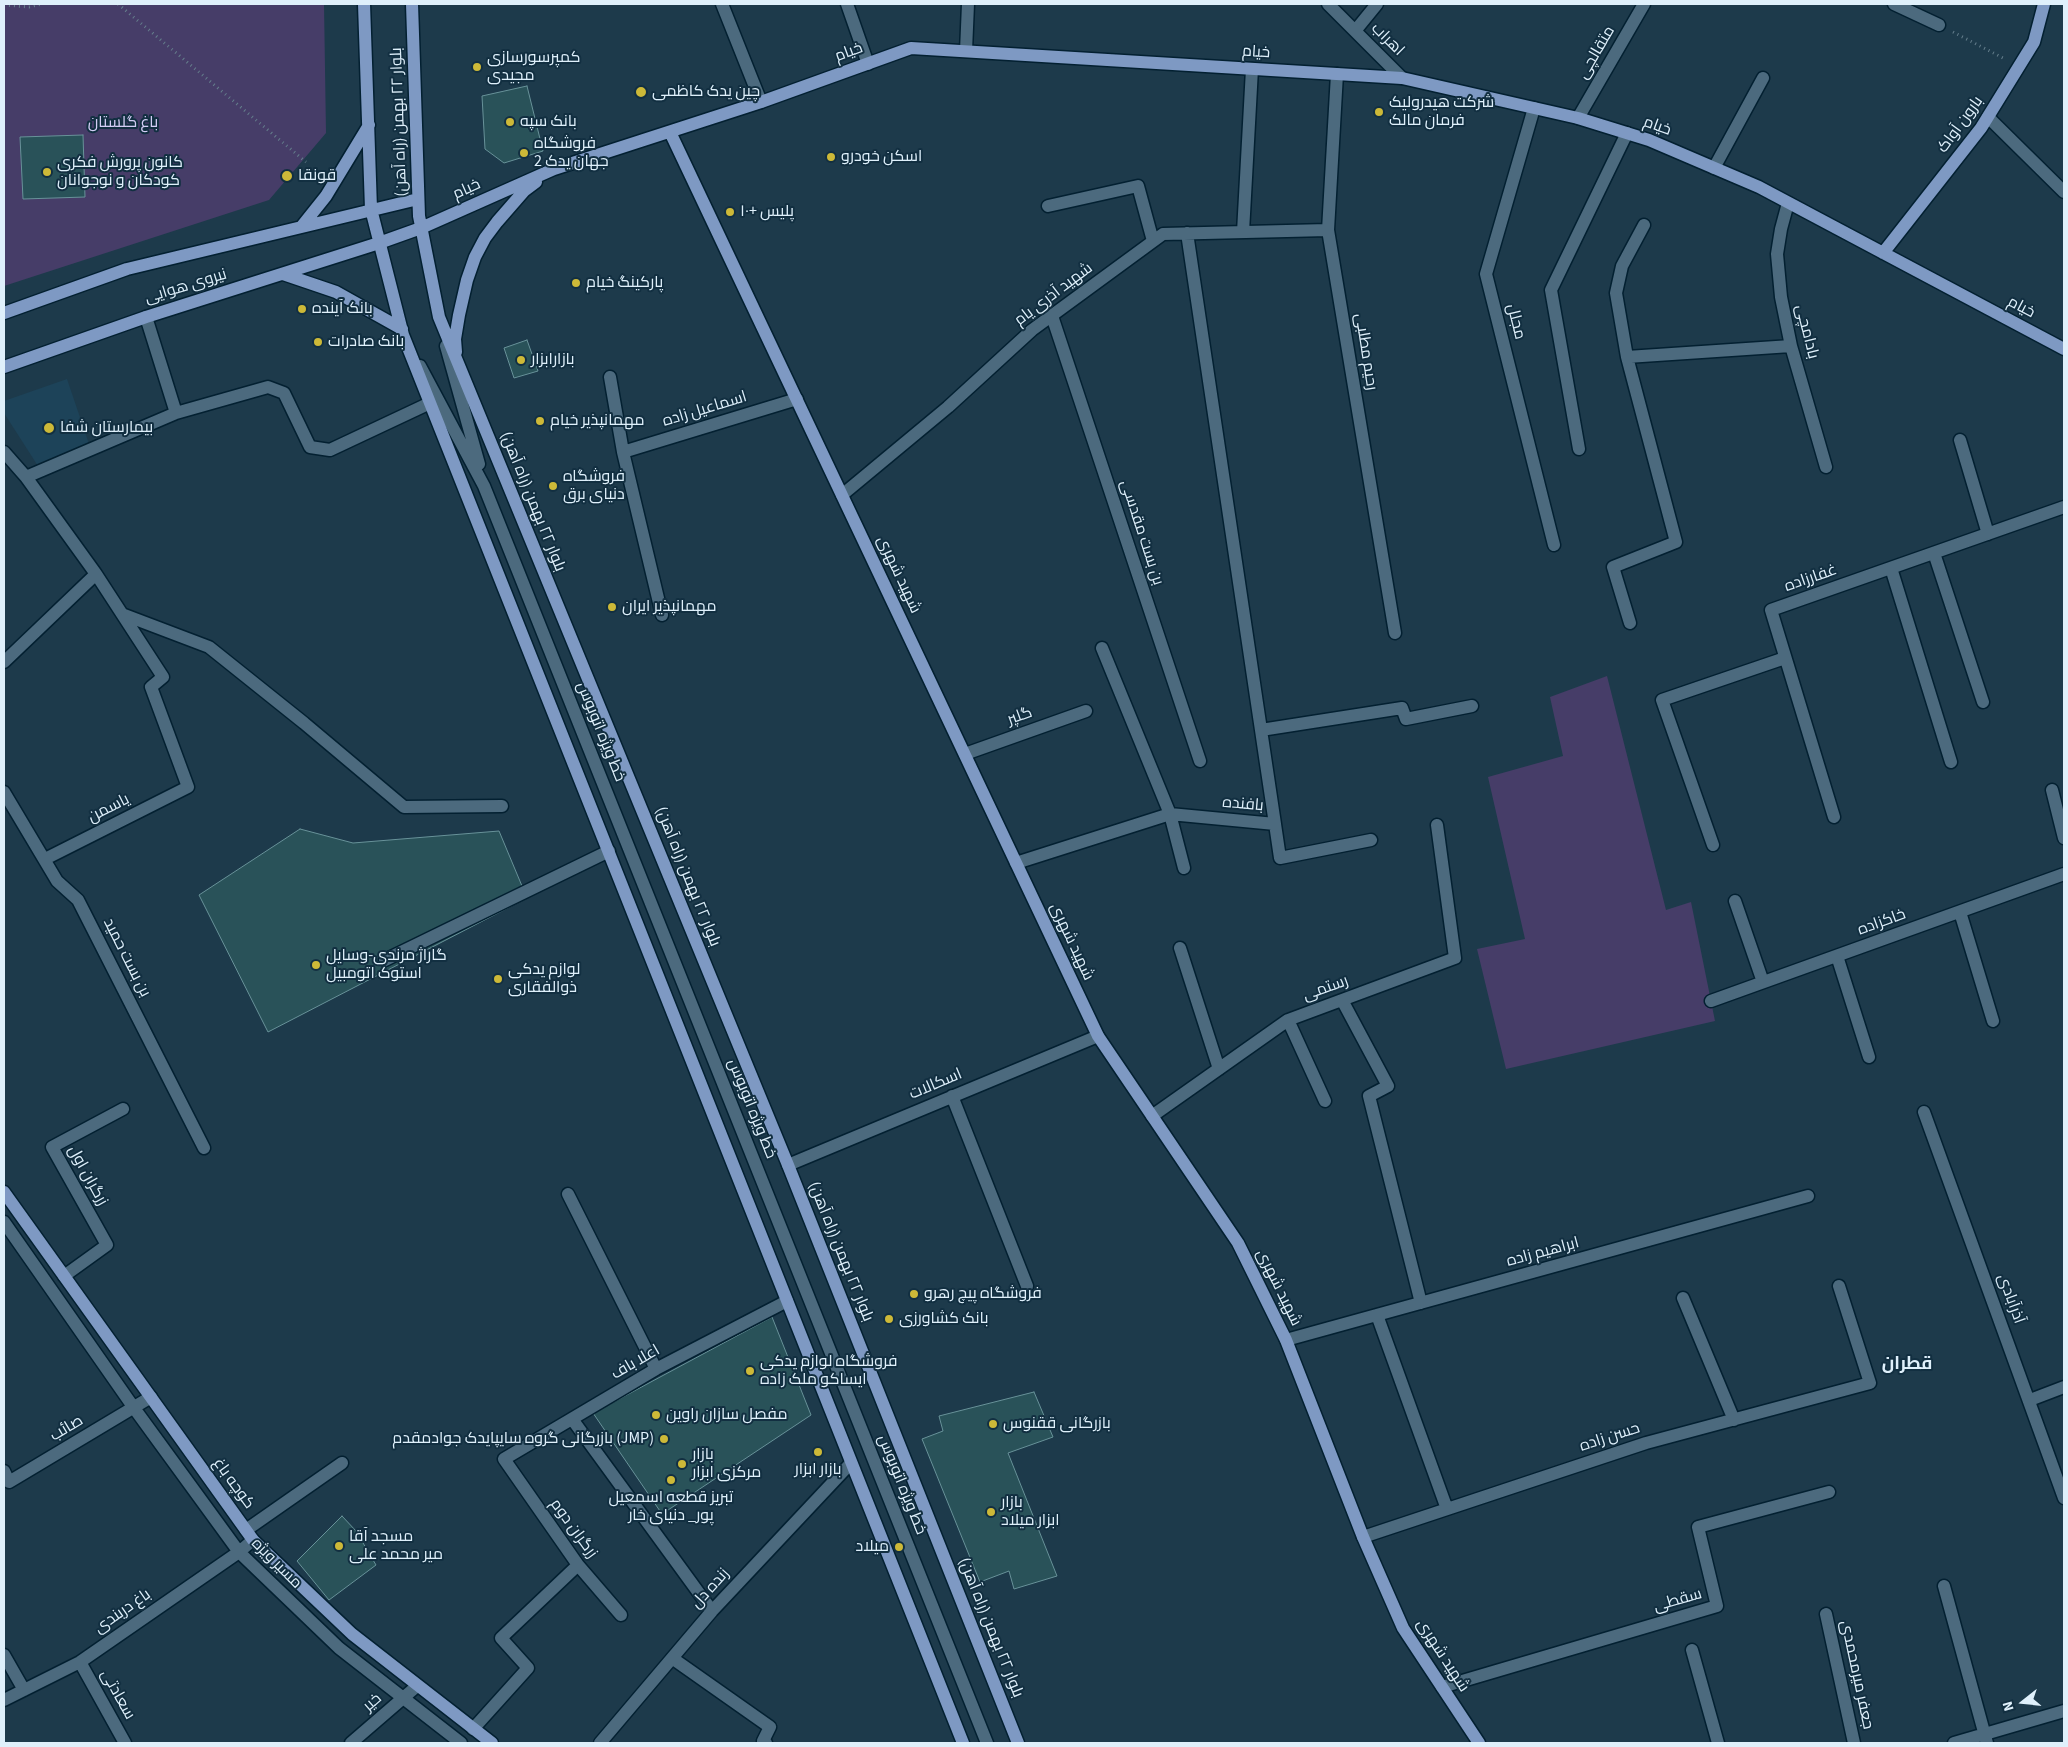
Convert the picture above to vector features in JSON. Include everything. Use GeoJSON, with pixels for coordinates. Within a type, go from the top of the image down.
{"type":"FeatureCollection","features":[{"type":"Feature","properties":{"kind":"main road","name":"بلوار ۲۲ بهمن (راه آهن)"},"geometry":{"type":"LineString","coordinates":[[364,4],[371,209],[379,243]]}},
{"type":"Feature","properties":{"kind":"main road","name":"بلوار ۲۲ بهمن (راه آهن)"},"geometry":{"type":"LineString","coordinates":[[412,4],[418,198],[421,228],[439,317],[788,1165],[1018,1743]]}},
{"type":"Feature","properties":{"kind":"main road","name":"بارون آواک"},"geometry":{"type":"LineString","coordinates":[[1882,253],[1988,117],[2034,42],[2044,4]]}},
{"type":"Feature","properties":{"kind":"main road","name":"خیام"},"geometry":{"type":"LineString","coordinates":[[379,243],[421,228],[554,169],[761,102],[911,48],[1402,78],[1578,118],[1650,140],[1759,188],[2064,349]]}},
{"type":"Feature","properties":{"kind":"main road"},"geometry":{"type":"LineString","coordinates":[[302,226],[326,196],[369,125]]}},
{"type":"Feature","properties":{"kind":"main road","name":"شهید شهری"},"geometry":{"type":"LineString","coordinates":[[670,132],[1098,1036],[1238,1244],[1286,1340],[1363,1537],[1404,1628],[1479,1743]]}},
{"type":"Feature","properties":{"kind":"main road"},"geometry":{"type":"LineString","coordinates":[[457,362],[455,339],[459,315],[467,280],[475,257],[485,238],[524,191],[554,169]]}},
{"type":"Feature","properties":{"kind":"main road","name":"نیروی هوایی"},"geometry":{"type":"LineString","coordinates":[[4,313],[127,269],[418,198]]}},
{"type":"Feature","properties":{"kind":"main road"},"geometry":{"type":"LineString","coordinates":[[379,243],[403,332],[430,403],[963,1743]]}},
{"type":"Feature","properties":{"kind":"main road","name":"نیروی هوایی"},"geometry":{"type":"LineString","coordinates":[[4,367],[146,316],[379,243]]}},
{"type":"Feature","properties":{"kind":"main road"},"geometry":{"type":"LineString","coordinates":[[283,274],[336,292],[403,332]]}},
{"type":"Feature","properties":{"kind":"main road","name":"کوچه باغ"},"geometry":{"type":"LineString","coordinates":[[4,1192],[250,1535],[352,1634],[492,1743]]}},
{"type":"Feature","properties":{"kind":"street"},"geometry":{"type":"LineString","coordinates":[[722,4],[761,102]]}},
{"type":"Feature","properties":{"kind":"street"},"geometry":{"type":"LineString","coordinates":[[847,4],[868,64]]}},
{"type":"Feature","properties":{"kind":"street"},"geometry":{"type":"LineString","coordinates":[[966,52],[968,4]]}},
{"type":"Feature","properties":{"kind":"street","name":"اهراب"},"geometry":{"type":"LineString","coordinates":[[1328,4],[1402,78]]}},
{"type":"Feature","properties":{"kind":"street"},"geometry":{"type":"LineString","coordinates":[[1355,31],[1377,4]]}},
{"type":"Feature","properties":{"kind":"street","name":"متقالچی"},"geometry":{"type":"LineString","coordinates":[[1578,118],[1644,4]]}},
{"type":"Feature","properties":{"kind":"street"},"geometry":{"type":"LineString","coordinates":[[1894,4],[1939,25]]}},
{"type":"Feature","properties":{"kind":"street"},"geometry":{"type":"LineString","coordinates":[[1243,232],[1252,69]]}},
{"type":"Feature","properties":{"kind":"street","name":"رحیم مطلبی"},"geometry":{"type":"LineString","coordinates":[[1337,74],[1328,230],[1395,633]]}},
{"type":"Feature","properties":{"kind":"street"},"geometry":{"type":"LineString","coordinates":[[1714,168],[1763,78]]}},
{"type":"Feature","properties":{"kind":"street","name":"مجلل"},"geometry":{"type":"LineString","coordinates":[[1534,108],[1486,274],[1554,545]]}},
{"type":"Feature","properties":{"kind":"street"},"geometry":{"type":"LineString","coordinates":[[1988,117],[2064,192]]}},
{"type":"Feature","properties":{"kind":"street"},"geometry":{"type":"LineString","coordinates":[[1579,449],[1551,290],[1627,133]]}},
{"type":"Feature","properties":{"kind":"street"},"geometry":{"type":"LineString","coordinates":[[1048,206],[1138,186],[1153,241]]}},
{"type":"Feature","properties":{"kind":"street","name":"بادامچی"},"geometry":{"type":"LineString","coordinates":[[1788,203],[1777,254],[1781,298],[1792,346],[1826,467]]}},
{"type":"Feature","properties":{"kind":"street"},"geometry":{"type":"LineString","coordinates":[[1630,623],[1613,567],[1676,542],[1627,357],[1616,293],[1622,266],[1644,225]]}},
{"type":"Feature","properties":{"kind":"street","name":"شهید آذری یام"},"geometry":{"type":"LineString","coordinates":[[842,495],[948,407],[1032,330],[1163,234],[1328,230]]}},
{"type":"Feature","properties":{"kind":"street"},"geometry":{"type":"LineString","coordinates":[[1187,233],[1275,824]]}},
{"type":"Feature","properties":{"kind":"street"},"geometry":{"type":"LineString","coordinates":[[146,316],[176,413]]}},
{"type":"Feature","properties":{"kind":"street","name":"بن بست مقدسی"},"geometry":{"type":"LineString","coordinates":[[1052,316],[1200,761]]}},
{"type":"Feature","properties":{"kind":"street"},"geometry":{"type":"LineString","coordinates":[[439,317],[484,486]]}},
{"type":"Feature","properties":{"kind":"street"},"geometry":{"type":"LineString","coordinates":[[403,332],[484,486]]}},
{"type":"Feature","properties":{"kind":"street"},"geometry":{"type":"LineString","coordinates":[[1627,357],[1792,346]]}},
{"type":"Feature","properties":{"kind":"street"},"geometry":{"type":"LineString","coordinates":[[610,377],[623,452],[662,615]]}},
{"type":"Feature","properties":{"kind":"street"},"geometry":{"type":"LineString","coordinates":[[26,477],[176,413],[268,387],[284,393],[310,447],[330,450],[430,403]]}},
{"type":"Feature","properties":{"kind":"street","name":"اسماعیل زاده"},"geometry":{"type":"LineString","coordinates":[[623,452],[797,399]]}},
{"type":"Feature","properties":{"kind":"street"},"geometry":{"type":"LineString","coordinates":[[1960,440],[1988,534]]}},
{"type":"Feature","properties":{"kind":"street"},"geometry":{"type":"LineString","coordinates":[[4,452],[26,477],[96,574],[122,614],[208,647],[304,723],[404,807],[502,806]]}},
{"type":"Feature","properties":{"kind":"street","name":"خط ویژه اتوبوس"},"geometry":{"type":"LineString","coordinates":[[484,486],[987,1743]]}},
{"type":"Feature","properties":{"kind":"street","name":"غفارزاده"},"geometry":{"type":"LineString","coordinates":[[1834,817],[1771,610],[2064,507]]}},
{"type":"Feature","properties":{"kind":"street"},"geometry":{"type":"LineString","coordinates":[[1934,553],[1983,702]]}},
{"type":"Feature","properties":{"kind":"street"},"geometry":{"type":"LineString","coordinates":[[1891,568],[1951,762]]}},
{"type":"Feature","properties":{"kind":"street"},"geometry":{"type":"LineString","coordinates":[[4,662],[96,574]]}},
{"type":"Feature","properties":{"kind":"street","name":"یاسمن"},"geometry":{"type":"LineString","coordinates":[[44,859],[188,787],[151,687],[164,677],[122,614]]}},
{"type":"Feature","properties":{"kind":"street"},"geometry":{"type":"LineString","coordinates":[[1102,648],[1170,814],[1184,868]]}},
{"type":"Feature","properties":{"kind":"street"},"geometry":{"type":"LineString","coordinates":[[1713,845],[1662,700],[1785,658]]}},
{"type":"Feature","properties":{"kind":"street"},"geometry":{"type":"LineString","coordinates":[[1261,730],[1402,708],[1406,720],[1472,706]]}},
{"type":"Feature","properties":{"kind":"street","name":"گلپر"},"geometry":{"type":"LineString","coordinates":[[965,754],[1086,711]]}},
{"type":"Feature","properties":{"kind":"street"},"geometry":{"type":"LineString","coordinates":[[2052,790],[2064,838]]}},
{"type":"Feature","properties":{"kind":"street","name":"بن بست حمید"},"geometry":{"type":"LineString","coordinates":[[4,792],[57,881],[78,900],[204,1148]]}},
{"type":"Feature","properties":{"kind":"street","name":"بافنده"},"geometry":{"type":"LineString","coordinates":[[1016,863],[1170,814],[1275,824],[1280,858],[1371,840]]}},
{"type":"Feature","properties":{"kind":"street","name":"رستمی"},"geometry":{"type":"LineString","coordinates":[[1152,1116],[1288,1020],[1455,958],[1437,826]]}},
{"type":"Feature","properties":{"kind":"street"},"geometry":{"type":"LineString","coordinates":[[384,960],[609,851]]}},
{"type":"Feature","properties":{"kind":"street","name":"خاکزاده"},"geometry":{"type":"LineString","coordinates":[[1711,1001],[2064,874]]}},
{"type":"Feature","properties":{"kind":"street"},"geometry":{"type":"LineString","coordinates":[[1735,901],[1763,982]]}},
{"type":"Feature","properties":{"kind":"street"},"geometry":{"type":"LineString","coordinates":[[1960,912],[1993,1021]]}},
{"type":"Feature","properties":{"kind":"street"},"geometry":{"type":"LineString","coordinates":[[1180,948],[1219,1069]]}},
{"type":"Feature","properties":{"kind":"street"},"geometry":{"type":"LineString","coordinates":[[1837,956],[1869,1057]]}},
{"type":"Feature","properties":{"kind":"street"},"geometry":{"type":"LineString","coordinates":[[1342,1000],[1388,1086],[1369,1096],[1421,1303]]}},
{"type":"Feature","properties":{"kind":"street"},"geometry":{"type":"LineString","coordinates":[[1288,1020],[1324,1101]]}},
{"type":"Feature","properties":{"kind":"street","name":"اسکالات"},"geometry":{"type":"LineString","coordinates":[[788,1165],[1098,1036]]}},
{"type":"Feature","properties":{"kind":"street"},"geometry":{"type":"LineString","coordinates":[[952,1096],[1027,1286]]}},
{"type":"Feature","properties":{"kind":"street","name":"زرگران اول"},"geometry":{"type":"LineString","coordinates":[[64,1276],[107,1245],[52,1146],[123,1109]]}},
{"type":"Feature","properties":{"kind":"street","name":"آذرآبادی"},"geometry":{"type":"LineString","coordinates":[[1924,1112],[2064,1498]]}},
{"type":"Feature","properties":{"kind":"street"},"geometry":{"type":"LineString","coordinates":[[568,1194],[656,1369]]}},
{"type":"Feature","properties":{"kind":"street","name":"ابراهیم زاده"},"geometry":{"type":"LineString","coordinates":[[1286,1340],[1808,1196]]}},
{"type":"Feature","properties":{"kind":"street","name":"مسیر ویژه"},"geometry":{"type":"LineString","coordinates":[[4,1222],[134,1408],[239,1552],[339,1648],[461,1743]]}},
{"type":"Feature","properties":{"kind":"street","name":"حسن زاده"},"geometry":{"type":"LineString","coordinates":[[1363,1537],[1646,1443],[1870,1383],[1839,1286]]}},
{"type":"Feature","properties":{"kind":"street"},"geometry":{"type":"LineString","coordinates":[[1683,1298],[1734,1420]]}},
{"type":"Feature","properties":{"kind":"street","name":"اعلا باف"},"geometry":{"type":"LineString","coordinates":[[504,1459],[656,1369],[787,1301]]}},
{"type":"Feature","properties":{"kind":"street"},"geometry":{"type":"LineString","coordinates":[[1378,1315],[1447,1510]]}},
{"type":"Feature","properties":{"kind":"street"},"geometry":{"type":"LineString","coordinates":[[2030,1400],[2064,1387]]}},
{"type":"Feature","properties":{"kind":"street","name":"صائب"},"geometry":{"type":"LineString","coordinates":[[4,1471],[9,1482],[151,1397]]}},
{"type":"Feature","properties":{"kind":"street"},"geometry":{"type":"LineString","coordinates":[[572,1419],[712,1611]]}},
{"type":"Feature","properties":{"kind":"street","name":"زرگران دوم"},"geometry":{"type":"LineString","coordinates":[[504,1459],[578,1565],[621,1615]]}},
{"type":"Feature","properties":{"kind":"street","name":"باغ دربندی"},"geometry":{"type":"LineString","coordinates":[[4,1700],[80,1662],[239,1552],[250,1535],[342,1462]]}},
{"type":"Feature","properties":{"kind":"street","name":"زنده دل"},"geometry":{"type":"LineString","coordinates":[[600,1743],[712,1611],[852,1462]]}},
{"type":"Feature","properties":{"kind":"street","name":"سقطی"},"geometry":{"type":"LineString","coordinates":[[1442,1687],[1717,1606],[1698,1527],[1828,1492]]}},
{"type":"Feature","properties":{"kind":"street"},"geometry":{"type":"LineString","coordinates":[[473,1729],[528,1668],[501,1638],[578,1565]]}},
{"type":"Feature","properties":{"kind":"street"},"geometry":{"type":"LineString","coordinates":[[1944,1586],[1986,1739]]}},
{"type":"Feature","properties":{"kind":"street","name":"جعفر میرمحمدی"},"geometry":{"type":"LineString","coordinates":[[1826,1614],[1854,1743]]}},
{"type":"Feature","properties":{"kind":"street"},"geometry":{"type":"LineString","coordinates":[[1692,1650],[1718,1743]]}},
{"type":"Feature","properties":{"kind":"street"},"geometry":{"type":"LineString","coordinates":[[4,1654],[24,1690]]}},
{"type":"Feature","properties":{"kind":"street"},"geometry":{"type":"LineString","coordinates":[[672,1658],[770,1727],[763,1741],[766,1743]]}},
{"type":"Feature","properties":{"kind":"street","name":"سعادتی"},"geometry":{"type":"LineString","coordinates":[[80,1662],[126,1743]]}},
{"type":"Feature","properties":{"kind":"street","name":"خیر"},"geometry":{"type":"LineString","coordinates":[[351,1743],[417,1686]]}},
{"type":"Feature","properties":{"kind":"street"},"geometry":{"type":"LineString","coordinates":[[1954,1743],[1986,1739],[2064,1711]]}},
{"type":"Feature","properties":{"kind":"path"},"geometry":{"type":"LineString","coordinates":[[4,5],[29,7],[42,4]]}},
{"type":"Feature","properties":{"kind":"path"},"geometry":{"type":"LineString","coordinates":[[118,4],[306,162]]}},
{"type":"Feature","properties":{"kind":"path"},"geometry":{"type":"LineString","coordinates":[[1939,25],[2019,66]]}},
{"type":"Feature","properties":{"kind":"shaded area","name":"بیمارستان شفا"},"geometry":{"type":"Polygon","coordinates":[[[67,379],[89,444],[38,466],[4,413],[4,401],[67,379]]]}},
{"type":"Feature","properties":{"kind":"green space","name":"باغ گلستان"},"geometry":{"type":"Polygon","coordinates":[[[4,4],[324,4],[326,133],[269,200],[4,286],[4,4]]]}},
{"type":"Feature","properties":{"kind":"green space"},"geometry":{"type":"Polygon","coordinates":[[[1607,676],[1666,910],[1691,902],[1715,1021],[1506,1069],[1477,949],[1525,939],[1488,777],[1563,756],[1550,697],[1607,676]]]}},
{"type":"Feature","properties":{"kind":"building","name":"بانک سپه"},"geometry":{"type":"Polygon","coordinates":[[[527,86],[543,151],[504,163],[485,149],[482,96],[527,86]]]}},
{"type":"Feature","properties":{"kind":"building"},"geometry":{"type":"Polygon","coordinates":[[[83,135],[85,197],[23,199],[20,137],[83,135]]]}},
{"type":"Feature","properties":{"kind":"building","name":"بازارابزار"},"geometry":{"type":"Polygon","coordinates":[[[527,340],[538,371],[514,378],[504,348],[527,340]]]}},
{"type":"Feature","properties":{"kind":"building","name":"گاراژ مرندی-وسایل استوک اتومبیل"},"geometry":{"type":"Polygon","coordinates":[[[300,829],[353,843],[499,831],[527,898],[268,1032],[199,895],[300,829]]]}},
{"type":"Feature","properties":{"kind":"building","name":"بازار مرکزی ابزار"},"geometry":{"type":"Polygon","coordinates":[[[772,1317],[811,1415],[662,1514],[593,1413],[772,1317]]]}},
{"type":"Feature","properties":{"kind":"building","name":"بازار ابزار میلاد"},"geometry":{"type":"Polygon","coordinates":[[[1034,1392],[1053,1437],[1008,1453],[1057,1576],[1014,1589],[1009,1571],[980,1582],[922,1439],[943,1431],[939,1416],[1034,1392]]]}},
{"type":"Feature","properties":{"kind":"building","name":"مسجد آقا میر محمد علی"},"geometry":{"type":"Polygon","coordinates":[[[342,1516],[356,1531],[376,1565],[329,1600],[297,1561],[342,1516]]]}},
{"type":"Feature","properties":{"kind":"place","name":"کمپرسورسازی مجیدی"},"geometry":{"type":"Point","coordinates":[477,67]}},
{"type":"Feature","properties":{"kind":"place","name":"چین یدک کاظمی"},"geometry":{"type":"Point","coordinates":[641,92]}},
{"type":"Feature","properties":{"kind":"place","name":"شرکت هیدرولیک فرمان مالک"},"geometry":{"type":"Point","coordinates":[1379,112]}},
{"type":"Feature","properties":{"kind":"place","name":"بانک سپه"},"geometry":{"type":"Point","coordinates":[510,122]}},
{"type":"Feature","properties":{"kind":"place","name":"فروشگاه جهان یدک 2"},"geometry":{"type":"Point","coordinates":[524,153]}},
{"type":"Feature","properties":{"kind":"place","name":"اسکن خودرو"},"geometry":{"type":"Point","coordinates":[831,157]}},
{"type":"Feature","properties":{"kind":"place","name":"کانون پرورش فکری کودکان و نوجوانان"},"geometry":{"type":"Point","coordinates":[47,172]}},
{"type":"Feature","properties":{"kind":"place","name":"قونقا"},"geometry":{"type":"Point","coordinates":[287,176]}},
{"type":"Feature","properties":{"kind":"place","name":"پلیس +۱۰"},"geometry":{"type":"Point","coordinates":[730,212]}},
{"type":"Feature","properties":{"kind":"place","name":"پارکینگ خیام"},"geometry":{"type":"Point","coordinates":[576,283]}},
{"type":"Feature","properties":{"kind":"place","name":"بانک آینده"},"geometry":{"type":"Point","coordinates":[302,309]}},
{"type":"Feature","properties":{"kind":"place","name":"بانک صادرات"},"geometry":{"type":"Point","coordinates":[318,342]}},
{"type":"Feature","properties":{"kind":"place","name":"بازارابزار"},"geometry":{"type":"Point","coordinates":[521,360]}},
{"type":"Feature","properties":{"kind":"place","name":"مهمانپذیر خیام"},"geometry":{"type":"Point","coordinates":[540,421]}},
{"type":"Feature","properties":{"kind":"place","name":"بیمارستان شفا"},"geometry":{"type":"Point","coordinates":[49,428]}},
{"type":"Feature","properties":{"kind":"place","name":"فروشگاه دنیای برق"},"geometry":{"type":"Point","coordinates":[553,486]}},
{"type":"Feature","properties":{"kind":"place","name":"مهمانپذیر ایران"},"geometry":{"type":"Point","coordinates":[612,607]}},
{"type":"Feature","properties":{"kind":"place","name":"گاراژ مرندی-وسایل استوک اتومبیل"},"geometry":{"type":"Point","coordinates":[316,965]}},
{"type":"Feature","properties":{"kind":"place","name":"لوازم یدکی ذوالفقاری"},"geometry":{"type":"Point","coordinates":[498,979]}},
{"type":"Feature","properties":{"kind":"place","name":"فروشگاه پیچ رهرو"},"geometry":{"type":"Point","coordinates":[914,1294]}},
{"type":"Feature","properties":{"kind":"place","name":"بانک کشاورزی"},"geometry":{"type":"Point","coordinates":[889,1319]}},
{"type":"Feature","properties":{"kind":"place","name":"فروشگاه لوازم یدکی ایساکو ملک زاده"},"geometry":{"type":"Point","coordinates":[750,1371]}},
{"type":"Feature","properties":{"kind":"place","name":"مفصل سازان راوین"},"geometry":{"type":"Point","coordinates":[656,1415]}},
{"type":"Feature","properties":{"kind":"place","name":"بازرگانی ققنوس"},"geometry":{"type":"Point","coordinates":[993,1424]}},
{"type":"Feature","properties":{"kind":"place","name":"بازرگانی گروه سایپایدک جوادمقدم (JMP)"},"geometry":{"type":"Point","coordinates":[664,1439]}},
{"type":"Feature","properties":{"kind":"place","name":"بازار ابزار"},"geometry":{"type":"Point","coordinates":[818,1452]}},
{"type":"Feature","properties":{"kind":"place","name":"بازار مرکزی ابزار"},"geometry":{"type":"Point","coordinates":[682,1464]}},
{"type":"Feature","properties":{"kind":"place","name":"تبریز قطعه اسمعیل پور_ دنیای خار"},"geometry":{"type":"Point","coordinates":[671,1480]}},
{"type":"Feature","properties":{"kind":"place","name":"بازار ابزار میلاد"},"geometry":{"type":"Point","coordinates":[991,1512]}},
{"type":"Feature","properties":{"kind":"place","name":"مسجد آقا میر محمد علی"},"geometry":{"type":"Point","coordinates":[339,1546]}},
{"type":"Feature","properties":{"kind":"place","name":"میلاد"},"geometry":{"type":"Point","coordinates":[899,1547]}},
{"type":"Feature","properties":{"kind":"district","name":"قطران"},"geometry":{"type":"Point","coordinates":[1907,1365]}}]}
